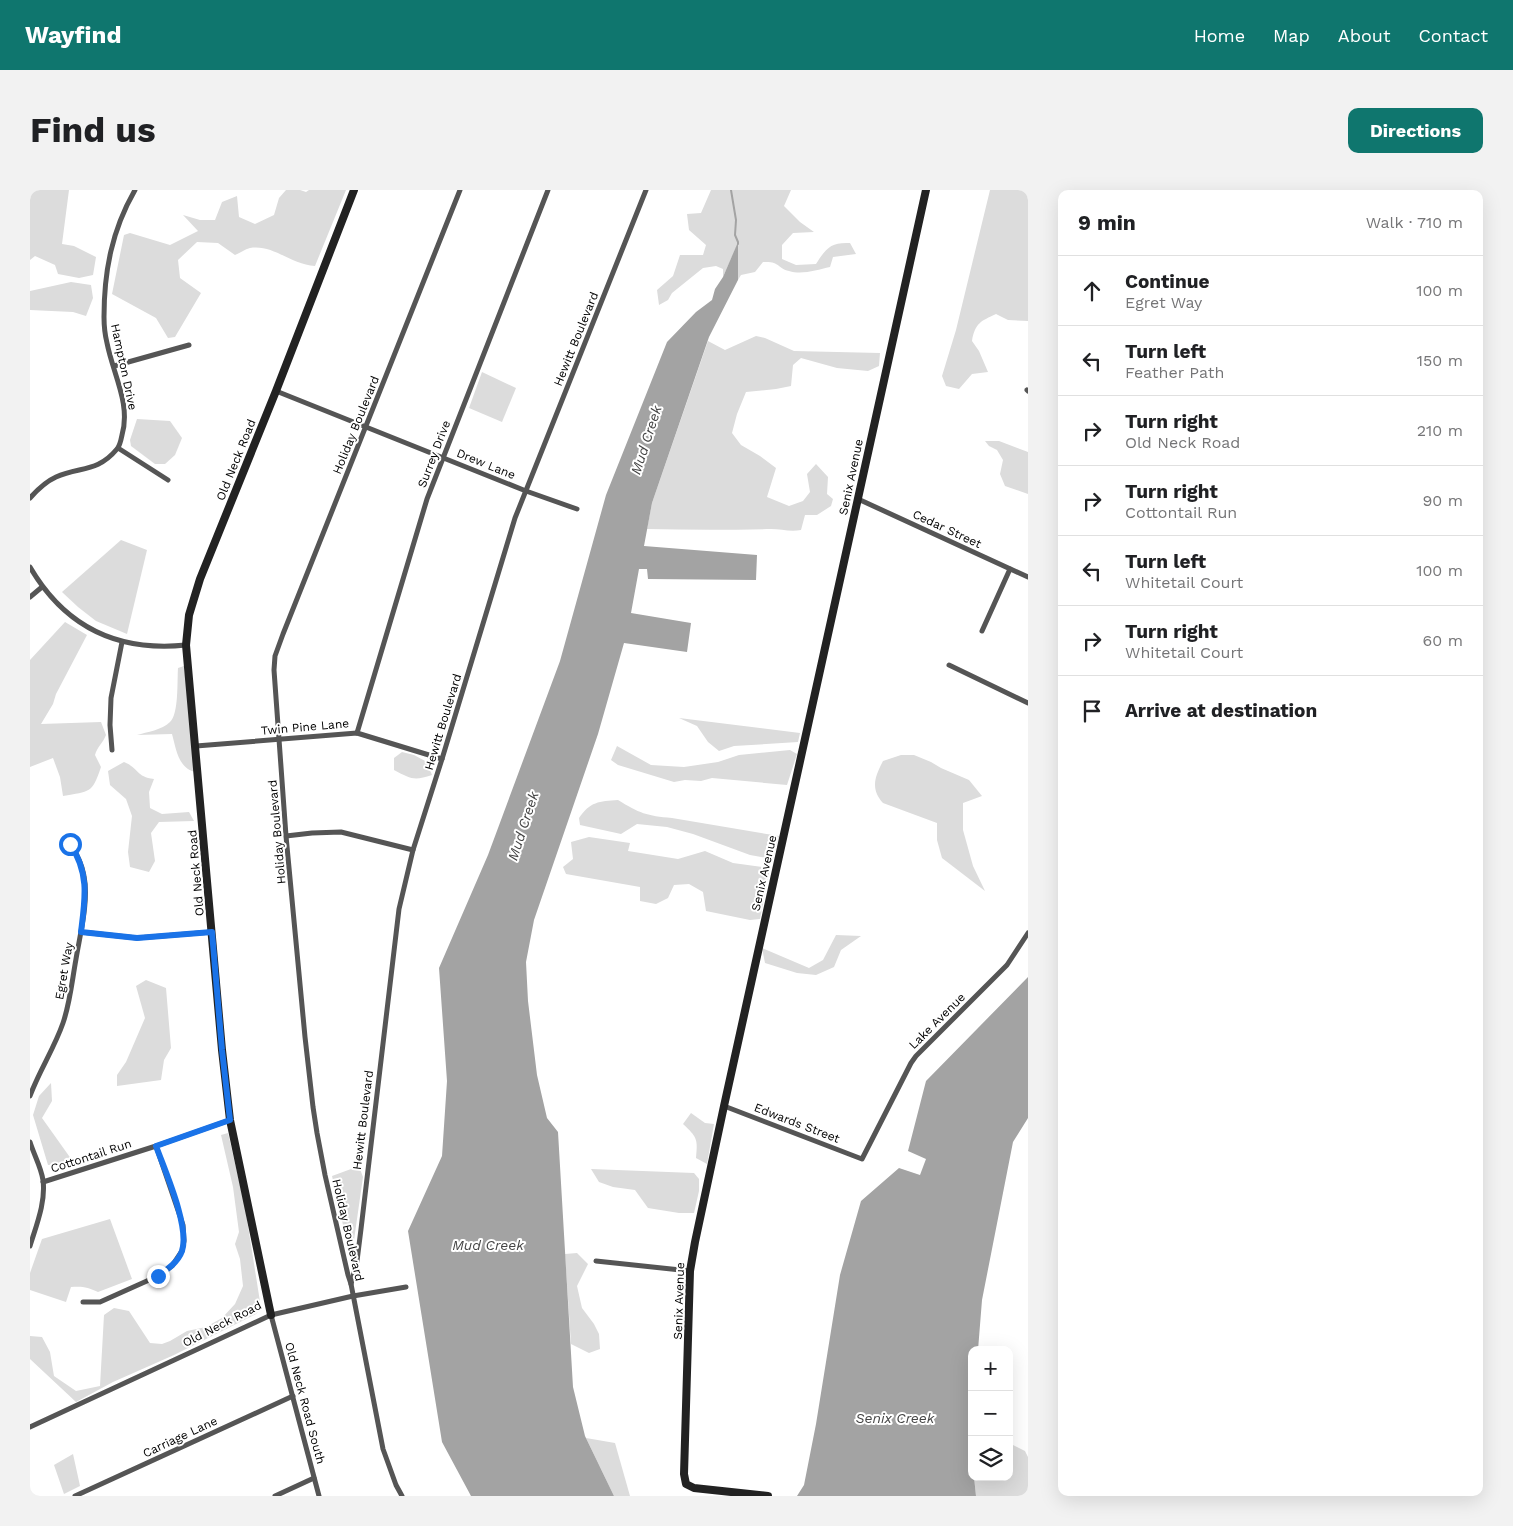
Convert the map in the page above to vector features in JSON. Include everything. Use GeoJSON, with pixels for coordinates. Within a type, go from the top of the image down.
{"type":"FeatureCollection","features":[{"type":"Feature","properties":{"kind":"street","name":"Hampton Drive"},"geometry":{"type":"LineString","coordinates":[[118,448],[125,427],[125,416],[107,344],[104,319],[107,266],[113,240],[124,209],[135,190]]}},
{"type":"Feature","properties":{"kind":"street","name":"Old Neck Road"},"geometry":{"type":"LineString","coordinates":[[30,1427],[271,1315],[230,1120],[222,1050],[186,645],[188,624],[195,593],[354,190]]}},
{"type":"Feature","properties":{"kind":"street","name":"Holiday Boulevard"},"geometry":{"type":"LineString","coordinates":[[402,1496],[393,1479],[383,1449],[351,1284],[317,1133],[304,1028],[286,836],[274,677],[276,656],[460,190]]}},
{"type":"Feature","properties":{"kind":"street","name":"Surrey Drive"},"geometry":{"type":"LineString","coordinates":[[357,733],[427,499],[548,190]]}},
{"type":"Feature","properties":{"kind":"street","name":"Hewitt Boulevard"},"geometry":{"type":"LineString","coordinates":[[351,1284],[357,1261],[399,909],[413,850],[515,518],[646,190]]}},
{"type":"Feature","properties":{"kind":"street","name":"Senix Avenue"},"geometry":{"type":"LineString","coordinates":[[768,1496],[694,1488],[686,1484],[684,1474],[690,1270],[724,1106],[926,190]]}},
{"type":"Feature","properties":{"kind":"street"},"geometry":{"type":"LineString","coordinates":[[114,366],[189,345]]}},
{"type":"Feature","properties":{"kind":"street","name":"Drew Lane"},"geometry":{"type":"LineString","coordinates":[[276,391],[526,491],[577,509]]}},
{"type":"Feature","properties":{"kind":"street"},"geometry":{"type":"LineString","coordinates":[[30,498],[48,481],[69,473],[91,468],[107,459],[118,448],[168,480]]}},
{"type":"Feature","properties":{"kind":"street","name":"Cedar Street"},"geometry":{"type":"LineString","coordinates":[[858,499],[1028,577]]}},
{"type":"Feature","properties":{"kind":"street"},"geometry":{"type":"LineString","coordinates":[[30,567],[42,587],[58,604],[77,621],[98,632],[122,642],[153,647],[186,645]]}},
{"type":"Feature","properties":{"kind":"street"},"geometry":{"type":"LineString","coordinates":[[982,632],[1010,568]]}},
{"type":"Feature","properties":{"kind":"street"},"geometry":{"type":"LineString","coordinates":[[30,597],[42,587]]}},
{"type":"Feature","properties":{"kind":"street"},"geometry":{"type":"LineString","coordinates":[[112,750],[110,725],[111,698],[122,642]]}},
{"type":"Feature","properties":{"kind":"street"},"geometry":{"type":"LineString","coordinates":[[949,665],[1028,703]]}},
{"type":"Feature","properties":{"kind":"street","name":"Twin Pine Lane"},"geometry":{"type":"LineString","coordinates":[[196,746],[357,733],[442,759]]}},
{"type":"Feature","properties":{"kind":"street"},"geometry":{"type":"LineString","coordinates":[[286,836],[342,832],[413,850]]}},
{"type":"Feature","properties":{"kind":"street","name":"Egret Way"},"geometry":{"type":"LineString","coordinates":[[30,1096],[63,1023],[81,932],[85,901],[84,876],[78,855],[70,844]]}},
{"type":"Feature","properties":{"kind":"street"},"geometry":{"type":"LineString","coordinates":[[81,932],[137,938],[212,932]]}},
{"type":"Feature","properties":{"kind":"street","name":"Lake Avenue"},"geometry":{"type":"LineString","coordinates":[[862,1159],[910,1063],[1007,965],[1028,933]]}},
{"type":"Feature","properties":{"kind":"street","name":"Edwards Street"},"geometry":{"type":"LineString","coordinates":[[724,1106],[862,1159]]}},
{"type":"Feature","properties":{"kind":"street","name":"Cottontail Run"},"geometry":{"type":"LineString","coordinates":[[43,1182],[230,1120]]}},
{"type":"Feature","properties":{"kind":"street"},"geometry":{"type":"LineString","coordinates":[[30,1142],[40,1167],[43,1182],[42,1203],[30,1246]]}},
{"type":"Feature","properties":{"kind":"street"},"geometry":{"type":"LineString","coordinates":[[83,1302],[100,1302],[158,1276],[172,1266],[182,1251],[184,1241],[183,1225],[156,1146]]}},
{"type":"Feature","properties":{"kind":"street"},"geometry":{"type":"LineString","coordinates":[[596,1261],[690,1270]]}},
{"type":"Feature","properties":{"kind":"street"},"geometry":{"type":"LineString","coordinates":[[271,1315],[353,1296],[406,1287]]}},
{"type":"Feature","properties":{"kind":"street","name":"Old Neck Road South"},"geometry":{"type":"LineString","coordinates":[[271,1315],[319,1496]]}},
{"type":"Feature","properties":{"kind":"street","name":"Carriage Lane"},"geometry":{"type":"LineString","coordinates":[[75,1496],[293,1396]]}},
{"type":"Feature","properties":{"kind":"street"},"geometry":{"type":"LineString","coordinates":[[275,1496],[314,1478]]}},
{"type":"Feature","properties":{"kind":"shaded area"},"geometry":{"type":"Polygon","coordinates":[[[30,190],[69,190],[62,244],[74,246],[96,257],[93,275],[79,278],[58,274],[55,265],[35,256],[30,260],[30,190]]]}},
{"type":"Feature","properties":{"kind":"shaded area"},"geometry":{"type":"Polygon","coordinates":[[[286,190],[306,192],[309,190],[346,190],[315,266],[298,262],[267,249],[250,248],[235,255],[218,243],[197,242],[178,260],[180,278],[201,293],[175,337],[168,338],[156,318],[112,294],[124,235],[130,233],[170,245],[198,231],[183,215],[200,220],[215,220],[222,202],[237,196],[239,217],[255,224],[274,215],[279,198],[286,190]]]}},
{"type":"Feature","properties":{"kind":"shaded area"},"geometry":{"type":"Polygon","coordinates":[[[711,190],[791,190],[784,206],[800,222],[814,232],[793,233],[782,245],[782,259],[796,265],[816,264],[830,247],[843,243],[850,243],[856,254],[833,257],[830,267],[804,272],[789,271],[776,264],[763,262],[755,272],[741,275],[738,280],[738,243],[723,277],[723,269],[716,266],[703,268],[672,293],[668,300],[659,305],[657,290],[673,276],[680,255],[703,255],[706,245],[689,230],[687,214],[701,213],[711,190]]]}},
{"type":"Feature","properties":{"kind":"shaded area"},"geometry":{"type":"Polygon","coordinates":[[[990,190],[1028,190],[1028,321],[1008,320],[996,314],[980,323],[975,330],[972,341],[979,351],[988,372],[972,374],[959,389],[946,386],[942,376],[956,330],[990,190]]]}},
{"type":"Feature","properties":{"kind":"shaded area"},"geometry":{"type":"Polygon","coordinates":[[[71,282],[91,285],[93,298],[86,316],[73,312],[30,310],[30,291],[71,282]]]}},
{"type":"Feature","properties":{"kind":"shaded area"},"geometry":{"type":"Polygon","coordinates":[[[756,336],[794,351],[880,353],[879,366],[868,371],[837,368],[801,358],[793,365],[791,386],[746,392],[737,414],[732,433],[741,445],[776,468],[767,497],[789,506],[803,501],[810,492],[807,474],[816,464],[828,477],[827,494],[833,499],[831,506],[817,515],[805,515],[801,530],[797,531],[771,529],[647,529],[652,503],[708,341],[725,350],[756,336]]]}},
{"type":"Feature","properties":{"kind":"shaded area"},"geometry":{"type":"Polygon","coordinates":[[[482,372],[516,388],[502,422],[469,408],[482,372]]]}},
{"type":"Feature","properties":{"kind":"shaded area"},"geometry":{"type":"Polygon","coordinates":[[[137,419],[170,421],[182,438],[175,455],[165,464],[155,464],[131,446],[130,440],[137,419]]]}},
{"type":"Feature","properties":{"kind":"shaded area"},"geometry":{"type":"Polygon","coordinates":[[[985,441],[999,441],[1028,452],[1028,494],[1005,486],[1000,474],[1003,460],[997,450],[989,446],[985,441]]]}},
{"type":"Feature","properties":{"kind":"shaded area"},"geometry":{"type":"Polygon","coordinates":[[[121,540],[147,550],[127,634],[96,621],[62,592],[121,540]]]}},
{"type":"Feature","properties":{"kind":"shaded area"},"geometry":{"type":"Polygon","coordinates":[[[65,622],[87,635],[41,724],[101,722],[106,735],[95,755],[101,767],[92,787],[85,792],[63,796],[60,777],[53,758],[30,767],[30,660],[65,622]]]}},
{"type":"Feature","properties":{"kind":"shaded area"},"geometry":{"type":"Polygon","coordinates":[[[184,666],[196,772],[185,767],[179,757],[172,734],[137,735],[163,727],[173,718],[176,705],[178,668],[184,666]]]}},
{"type":"Feature","properties":{"kind":"shaded area"},"geometry":{"type":"Polygon","coordinates":[[[679,718],[800,733],[798,742],[734,746],[719,751],[708,742],[697,726],[679,718]]]}},
{"type":"Feature","properties":{"kind":"shaded area"},"geometry":{"type":"Polygon","coordinates":[[[617,746],[651,765],[684,767],[718,762],[739,755],[790,750],[797,754],[787,785],[712,778],[701,781],[685,780],[674,782],[618,765],[611,760],[617,746]]]}},
{"type":"Feature","properties":{"kind":"shaded area"},"geometry":{"type":"Polygon","coordinates":[[[402,752],[414,755],[427,762],[432,775],[413,778],[394,770],[394,758],[402,752]]]}},
{"type":"Feature","properties":{"kind":"shaded area"},"geometry":{"type":"Polygon","coordinates":[[[901,755],[914,755],[969,780],[982,796],[963,803],[963,830],[973,866],[985,891],[942,858],[937,840],[937,823],[883,803],[879,798],[875,782],[883,761],[901,755]]]}},
{"type":"Feature","properties":{"kind":"shaded area"},"geometry":{"type":"Polygon","coordinates":[[[124,762],[144,776],[154,779],[149,792],[150,808],[162,814],[189,812],[194,821],[159,822],[151,833],[155,861],[149,872],[130,867],[128,852],[132,816],[126,799],[110,785],[108,771],[124,762]]]}},
{"type":"Feature","properties":{"kind":"shaded area"},"geometry":{"type":"Polygon","coordinates":[[[618,800],[649,815],[779,836],[773,859],[750,855],[693,834],[667,827],[637,824],[621,834],[580,825],[579,818],[591,806],[600,802],[618,800]]]}},
{"type":"Feature","properties":{"kind":"shaded area"},"geometry":{"type":"Polygon","coordinates":[[[589,837],[630,843],[628,851],[678,859],[705,851],[733,863],[770,868],[760,919],[750,920],[706,911],[703,892],[689,884],[674,885],[668,898],[656,904],[640,901],[640,887],[566,874],[563,867],[573,859],[571,842],[589,837]]]}},
{"type":"Feature","properties":{"kind":"shaded area"},"geometry":{"type":"Polygon","coordinates":[[[836,935],[861,936],[841,950],[834,967],[816,975],[797,973],[765,963],[762,948],[809,968],[823,960],[836,935]]]}},
{"type":"Feature","properties":{"kind":"shaded area"},"geometry":{"type":"Polygon","coordinates":[[[146,980],[166,988],[171,1048],[164,1060],[161,1080],[117,1086],[117,1075],[126,1062],[145,1018],[136,986],[146,980]]]}},
{"type":"Feature","properties":{"kind":"shaded area"},"geometry":{"type":"Polygon","coordinates":[[[51,1083],[52,1101],[42,1118],[74,1163],[48,1165],[33,1115],[39,1096],[51,1083]]]}},
{"type":"Feature","properties":{"kind":"shaded area"},"geometry":{"type":"Polygon","coordinates":[[[691,1113],[705,1123],[714,1124],[707,1164],[696,1158],[696,1139],[683,1124],[691,1113]]]}},
{"type":"Feature","properties":{"kind":"shaded area"},"geometry":{"type":"Polygon","coordinates":[[[228,1133],[245,1207],[261,1308],[256,1314],[174,1355],[113,1382],[76,1402],[30,1359],[30,1336],[42,1337],[50,1352],[54,1376],[76,1391],[100,1386],[104,1315],[114,1308],[129,1311],[150,1343],[162,1344],[187,1331],[206,1327],[222,1318],[235,1304],[243,1286],[240,1259],[235,1244],[239,1232],[233,1187],[221,1135],[228,1133]]]}},
{"type":"Feature","properties":{"kind":"shaded area"},"geometry":{"type":"Polygon","coordinates":[[[351,1169],[360,1169],[363,1177],[354,1240],[350,1245],[347,1243],[332,1176],[351,1169]]]}},
{"type":"Feature","properties":{"kind":"shaded area"},"geometry":{"type":"Polygon","coordinates":[[[591,1169],[694,1173],[699,1179],[699,1191],[694,1213],[679,1213],[648,1208],[635,1190],[613,1187],[599,1182],[591,1169]]]}},
{"type":"Feature","properties":{"kind":"shaded area"},"geometry":{"type":"Polygon","coordinates":[[[110,1219],[132,1279],[98,1292],[85,1287],[71,1287],[66,1302],[30,1290],[30,1273],[42,1239],[110,1219]]]}},
{"type":"Feature","properties":{"kind":"shaded area"},"geometry":{"type":"Polygon","coordinates":[[[577,1253],[588,1264],[577,1286],[582,1308],[599,1334],[600,1349],[589,1353],[571,1344],[565,1254],[577,1253]]]}},
{"type":"Feature","properties":{"kind":"shaded area"},"geometry":{"type":"Polygon","coordinates":[[[586,1438],[615,1443],[630,1496],[614,1496],[586,1438]]]}},
{"type":"Feature","properties":{"kind":"shaded area"},"geometry":{"type":"Polygon","coordinates":[[[1013,1445],[1025,1451],[1028,1457],[1028,1496],[976,1496],[974,1481],[1013,1481],[1013,1445]]]}},
{"type":"Feature","properties":{"kind":"shaded area"},"geometry":{"type":"Polygon","coordinates":[[[73,1454],[80,1486],[64,1494],[54,1465],[73,1454]]]}},
{"type":"Feature","properties":{"kind":"water","name":"Mud Creek"},"geometry":{"type":"Polygon","coordinates":[[[738,242],[738,280],[709,337],[652,503],[644,546],[757,555],[756,580],[648,579],[647,569],[639,569],[631,613],[691,623],[687,652],[624,643],[598,734],[534,920],[526,962],[528,1001],[537,1075],[547,1118],[558,1132],[573,1387],[585,1436],[614,1496],[471,1496],[442,1442],[408,1231],[442,1156],[447,1081],[439,968],[488,855],[560,661],[606,495],[667,342],[696,312],[712,300],[715,289],[723,277],[738,242]]]}},
{"type":"Feature","properties":{"kind":"water","name":"Senix Creek"},"geometry":{"type":"Polygon","coordinates":[[[1028,977],[1028,1118],[1013,1142],[982,1300],[978,1346],[968,1346],[968,1481],[974,1481],[976,1496],[797,1496],[804,1485],[816,1424],[840,1275],[861,1201],[899,1168],[920,1175],[926,1159],[908,1151],[926,1081],[1028,977]]]}},
{"type":"Feature","properties":{"kind":"waterway","name":"Mud Creek"},"geometry":{"type":"LineString","coordinates":[[731,190],[736,220],[735,235],[738,244]]}},
{"type":"Feature","properties":{"kind":"route"},"geometry":{"type":"LineString","coordinates":[[70,844],[78,855],[84,876],[85,901],[81,932],[137,938],[212,932],[230,1120],[156,1146],[181,1217],[184,1232],[182,1251],[178,1259],[158,1276]]}}]}
